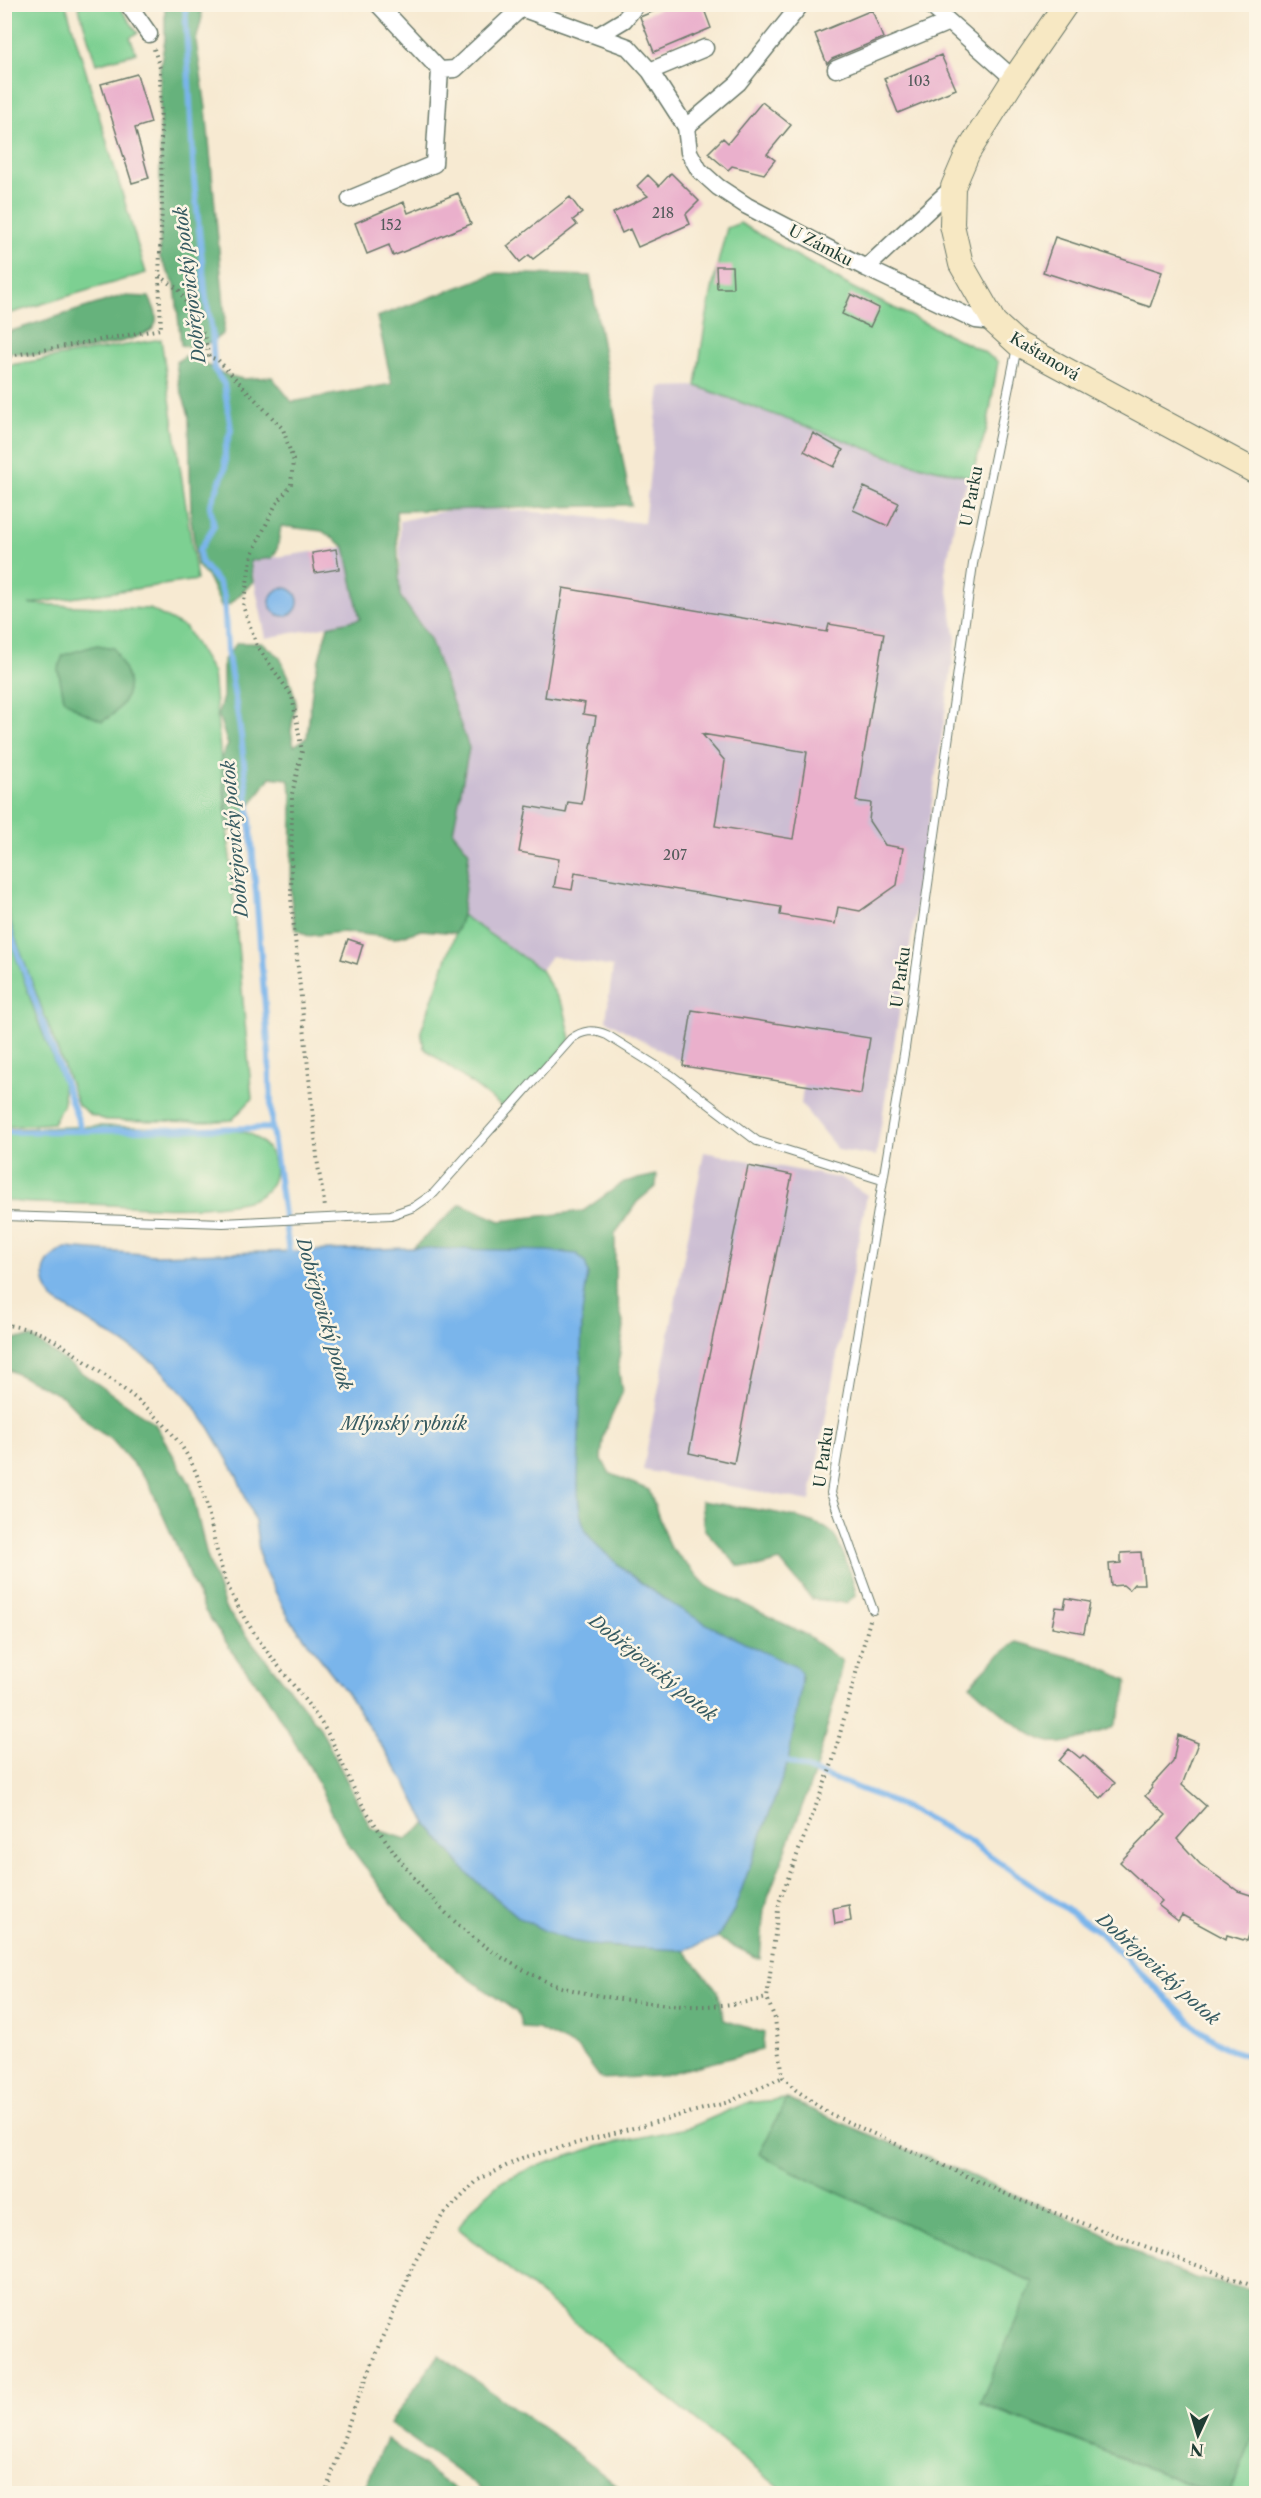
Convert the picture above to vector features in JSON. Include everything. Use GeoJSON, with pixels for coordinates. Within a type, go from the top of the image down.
{"type":"FeatureCollection","features":[{"type":"Feature","properties":{"kind":"street"},"geometry":{"type":"LineString","coordinates":[[128,4],[151,39]]}},
{"type":"Feature","properties":{"kind":"street"},"geometry":{"type":"LineString","coordinates":[[350,199],[435,164],[440,70],[378,4]]}},
{"type":"Feature","properties":{"kind":"street"},"geometry":{"type":"LineString","coordinates":[[598,35],[624,20],[637,4]]}},
{"type":"Feature","properties":{"kind":"street"},"geometry":{"type":"LineString","coordinates":[[686,127],[738,83],[801,4]]}},
{"type":"Feature","properties":{"kind":"street"},"geometry":{"type":"LineString","coordinates":[[929,4],[1014,79]]}},
{"type":"Feature","properties":{"kind":"street","name":"Kaštanová"},"geometry":{"type":"LineString","coordinates":[[1066,4],[1014,79],[968,152],[953,186],[952,225],[961,264],[994,322],[1018,344],[1257,472]]}},
{"type":"Feature","properties":{"kind":"street","name":"U Zámku"},"geometry":{"type":"LineString","coordinates":[[440,70],[455,69],[523,6],[628,47],[650,71],[686,127],[689,152],[699,170],[718,187],[747,206],[866,268],[976,320],[994,322]]}},
{"type":"Feature","properties":{"kind":"street"},"geometry":{"type":"LineString","coordinates":[[836,69],[949,22]]}},
{"type":"Feature","properties":{"kind":"street"},"geometry":{"type":"LineString","coordinates":[[650,71],[705,48]]}},
{"type":"Feature","properties":{"kind":"street"},"geometry":{"type":"LineString","coordinates":[[866,268],[953,186]]}},
{"type":"Feature","properties":{"kind":"lane","name":"U Parku"},"geometry":{"type":"LineString","coordinates":[[873,1610],[831,1493],[905,1048],[973,564],[1018,344]]}},
{"type":"Feature","properties":{"kind":"lane"},"geometry":{"type":"LineString","coordinates":[[4,1216],[223,1223],[391,1215],[414,1208],[434,1193],[571,1039],[579,1033],[588,1031],[598,1031],[607,1035],[671,1074],[757,1141],[882,1180]]}},
{"type":"Feature","properties":{"kind":"path"},"geometry":{"type":"LineString","coordinates":[[4,357],[161,329],[160,68],[151,39]]}},
{"type":"Feature","properties":{"kind":"path"},"geometry":{"type":"LineString","coordinates":[[159,275],[179,290],[204,335],[209,357],[218,360],[283,429],[292,460],[291,484],[275,506],[252,554],[243,606],[257,646],[292,696],[302,751],[292,794],[291,898],[318,1166],[326,1217]]}},
{"type":"Feature","properties":{"kind":"path"},"geometry":{"type":"LineString","coordinates":[[4,1324],[33,1330],[55,1340],[159,1417],[186,1452],[202,1488],[214,1542],[228,1586],[249,1625],[323,1726],[363,1806],[395,1852],[432,1901],[464,1932],[505,1961],[555,1986],[601,1996],[674,2007],[701,2008],[737,2005],[767,1998]]}},
{"type":"Feature","properties":{"kind":"path"},"geometry":{"type":"LineString","coordinates":[[873,1610],[832,1764],[779,1902],[767,1998],[775,2019],[783,2077],[828,2112],[1017,2199],[1257,2287]]}},
{"type":"Feature","properties":{"kind":"path"},"geometry":{"type":"LineString","coordinates":[[325,2493],[354,2408],[414,2263],[442,2216],[478,2180],[522,2158],[729,2102],[783,2077]]}},
{"type":"Feature","properties":{"kind":"shaded area"},"geometry":{"type":"Polygon","coordinates":[[[696,386],[901,461],[971,477],[959,498],[945,573],[956,639],[917,903],[876,1156],[838,1150],[801,1104],[804,1081],[676,1059],[606,1020],[613,967],[551,956],[541,970],[462,915],[469,853],[453,833],[469,748],[400,596],[400,521],[463,507],[644,523],[660,387],[696,386]]]}},
{"type":"Feature","properties":{"kind":"shaded area"},"geometry":{"type":"Polygon","coordinates":[[[345,547],[360,620],[266,638],[250,561],[345,547]]]}},
{"type":"Feature","properties":{"kind":"shaded area"},"geometry":{"type":"Polygon","coordinates":[[[704,1152],[843,1179],[867,1195],[810,1501],[643,1470],[704,1152]]]}},
{"type":"Feature","properties":{"kind":"green space"},"geometry":{"type":"Polygon","coordinates":[[[5,4],[66,5],[146,273],[5,315],[5,4]]]}},
{"type":"Feature","properties":{"kind":"green space"},"geometry":{"type":"Polygon","coordinates":[[[78,5],[118,5],[138,33],[130,37],[136,53],[96,64],[78,5]]]}},
{"type":"Feature","properties":{"kind":"green space"},"geometry":{"type":"Polygon","coordinates":[[[165,5],[200,5],[202,17],[196,41],[206,108],[225,316],[223,334],[197,350],[181,345],[175,285],[160,258],[160,68],[165,40],[165,5]]]}},
{"type":"Feature","properties":{"kind":"green space"},"geometry":{"type":"Polygon","coordinates":[[[740,223],[853,288],[982,351],[998,362],[987,428],[971,477],[901,461],[696,386],[708,307],[727,228],[740,223]]]}},
{"type":"Feature","properties":{"kind":"green space"},"geometry":{"type":"Polygon","coordinates":[[[497,273],[590,276],[631,505],[396,511],[400,596],[430,639],[469,748],[453,832],[469,852],[462,915],[456,933],[422,930],[395,938],[342,932],[308,936],[295,929],[291,898],[292,794],[288,779],[270,777],[235,828],[229,831],[221,758],[228,745],[218,714],[223,697],[223,661],[237,643],[262,643],[279,656],[289,677],[296,702],[291,731],[294,746],[307,737],[313,682],[328,626],[360,619],[345,547],[322,531],[281,526],[277,550],[272,558],[250,561],[253,582],[230,604],[221,606],[209,579],[197,565],[191,519],[189,415],[179,385],[176,362],[187,355],[226,375],[243,379],[272,377],[292,402],[392,384],[377,317],[497,273]]]}},
{"type":"Feature","properties":{"kind":"green space"},"geometry":{"type":"Polygon","coordinates":[[[122,296],[149,297],[156,315],[154,327],[148,332],[120,342],[66,353],[42,355],[5,352],[5,333],[122,296]]]}},
{"type":"Feature","properties":{"kind":"green space"},"geometry":{"type":"Polygon","coordinates":[[[161,339],[197,580],[29,604],[150,609],[186,628],[213,673],[252,1099],[232,1120],[207,1122],[106,1120],[91,1115],[78,1105],[14,934],[5,901],[5,366],[161,339]]]}},
{"type":"Feature","properties":{"kind":"green space"},"geometry":{"type":"Polygon","coordinates":[[[97,645],[114,648],[128,679],[127,693],[122,704],[118,710],[102,721],[80,711],[64,699],[58,669],[63,655],[97,645]]]}},
{"type":"Feature","properties":{"kind":"green space"},"geometry":{"type":"Polygon","coordinates":[[[462,915],[541,970],[564,1008],[571,1039],[508,1111],[424,1048],[421,1031],[462,915]]]}},
{"type":"Feature","properties":{"kind":"green space"},"geometry":{"type":"Polygon","coordinates":[[[4,922],[38,1021],[62,1081],[64,1103],[53,1123],[5,1127],[4,922]]]}},
{"type":"Feature","properties":{"kind":"green space"},"geometry":{"type":"Polygon","coordinates":[[[101,1126],[232,1130],[248,1133],[269,1151],[274,1161],[275,1172],[266,1191],[256,1198],[224,1205],[165,1208],[5,1200],[5,1129],[101,1126]]]}},
{"type":"Feature","properties":{"kind":"green space"},"geometry":{"type":"Polygon","coordinates":[[[657,1175],[656,1186],[637,1202],[615,1234],[615,1291],[624,1327],[618,1364],[622,1393],[604,1433],[601,1457],[609,1473],[649,1490],[669,1546],[708,1587],[803,1633],[842,1661],[836,1694],[815,1772],[764,1908],[760,1959],[717,1938],[734,1910],[788,1762],[802,1677],[704,1623],[656,1593],[604,1551],[591,1539],[585,1529],[579,1508],[578,1479],[582,1313],[588,1273],[413,1248],[461,1204],[500,1221],[583,1211],[624,1182],[657,1175]]]}},
{"type":"Feature","properties":{"kind":"green space"},"geometry":{"type":"Polygon","coordinates":[[[32,1338],[155,1424],[190,1484],[207,1556],[225,1608],[319,1726],[371,1828],[406,1839],[427,1824],[469,1875],[520,1918],[600,1946],[684,1950],[718,1991],[724,2020],[764,2033],[762,2050],[659,2076],[601,2079],[579,2049],[538,2029],[522,2028],[518,2013],[457,1970],[397,1910],[346,1841],[311,1769],[265,1694],[238,1660],[205,1611],[148,1481],[113,1441],[93,1427],[64,1397],[5,1368],[4,1339],[32,1338]]]}},
{"type":"Feature","properties":{"kind":"green space"},"geometry":{"type":"Polygon","coordinates":[[[701,1501],[787,1515],[830,1531],[842,1551],[856,1595],[846,1603],[812,1599],[780,1561],[757,1567],[738,1566],[704,1529],[701,1501]]]}},
{"type":"Feature","properties":{"kind":"green space"},"geometry":{"type":"Polygon","coordinates":[[[1016,1642],[1089,1662],[1127,1680],[1125,1699],[1114,1727],[1068,1742],[1055,1743],[1044,1740],[1021,1728],[970,1685],[997,1657],[1016,1642]]]}},
{"type":"Feature","properties":{"kind":"green space"},"geometry":{"type":"Polygon","coordinates":[[[787,2099],[760,2154],[1033,2282],[980,2404],[1213,2493],[786,2493],[458,2228],[474,2206],[501,2182],[531,2168],[599,2146],[691,2127],[746,2103],[787,2099]]]}},
{"type":"Feature","properties":{"kind":"green space"},"geometry":{"type":"Polygon","coordinates":[[[787,2099],[1100,2232],[1154,2263],[1196,2278],[1256,2291],[1256,2430],[1230,2493],[1213,2493],[980,2403],[1033,2282],[814,2182],[759,2154],[787,2099]]]}},
{"type":"Feature","properties":{"kind":"green space"},"geometry":{"type":"Polygon","coordinates":[[[439,2355],[560,2440],[626,2493],[487,2493],[390,2423],[439,2355]]]}},
{"type":"Feature","properties":{"kind":"green space"},"geometry":{"type":"Polygon","coordinates":[[[1256,2430],[1256,2493],[1230,2493],[1256,2430]]]}},
{"type":"Feature","properties":{"kind":"green space"},"geometry":{"type":"Polygon","coordinates":[[[387,2439],[460,2493],[362,2493],[387,2439]]]}},
{"type":"Feature","properties":{"kind":"water"},"geometry":{"type":"Polygon","coordinates":[[[284,588],[294,592],[298,602],[294,612],[284,616],[274,612],[270,602],[274,592],[284,588]]]}},
{"type":"Feature","properties":{"kind":"water","name":"Mlýnský rybník"},"geometry":{"type":"Polygon","coordinates":[[[66,1248],[155,1255],[413,1248],[547,1251],[577,1254],[585,1262],[588,1273],[582,1313],[578,1496],[585,1529],[591,1539],[604,1551],[654,1592],[723,1633],[796,1667],[801,1673],[788,1762],[734,1910],[717,1938],[684,1950],[600,1946],[572,1941],[553,1935],[520,1918],[469,1875],[427,1824],[407,1785],[347,1693],[289,1618],[261,1564],[255,1522],[237,1476],[209,1427],[187,1397],[155,1363],[52,1299],[45,1283],[45,1269],[51,1258],[66,1248]]]}},
{"type":"Feature","properties":{"kind":"building"},"geometry":{"type":"Polygon","coordinates":[[[664,4],[702,4],[711,28],[654,52],[640,17],[664,7],[664,4]]]}},
{"type":"Feature","properties":{"kind":"building"},"geometry":{"type":"Polygon","coordinates":[[[872,10],[883,38],[832,59],[827,64],[815,34],[872,10]]]}},
{"type":"Feature","properties":{"kind":"building"},"geometry":{"type":"Polygon","coordinates":[[[941,55],[956,89],[898,113],[884,78],[941,55]]]}},
{"type":"Feature","properties":{"kind":"building"},"geometry":{"type":"Polygon","coordinates":[[[137,74],[151,123],[135,128],[149,178],[132,183],[101,84],[137,74]]]}},
{"type":"Feature","properties":{"kind":"building"},"geometry":{"type":"Polygon","coordinates":[[[762,102],[791,125],[767,154],[775,160],[764,174],[732,166],[728,170],[708,153],[723,138],[728,143],[762,102]]]}},
{"type":"Feature","properties":{"kind":"building"},"geometry":{"type":"Polygon","coordinates":[[[671,173],[699,201],[686,214],[690,224],[638,247],[630,229],[622,233],[613,213],[648,196],[637,186],[648,175],[659,186],[671,173]]]}},
{"type":"Feature","properties":{"kind":"building"},"geometry":{"type":"Polygon","coordinates":[[[458,193],[471,224],[393,256],[389,245],[367,254],[355,223],[404,202],[408,213],[458,193]]]}},
{"type":"Feature","properties":{"kind":"building"},"geometry":{"type":"Polygon","coordinates":[[[570,197],[582,213],[573,220],[577,225],[533,259],[529,255],[520,262],[507,246],[570,197]]]}},
{"type":"Feature","properties":{"kind":"building"},"geometry":{"type":"Polygon","coordinates":[[[1055,237],[1162,272],[1150,307],[1043,272],[1055,237]]]}},
{"type":"Feature","properties":{"kind":"building"},"geometry":{"type":"Polygon","coordinates":[[[716,266],[732,266],[733,288],[717,288],[716,266]]]}},
{"type":"Feature","properties":{"kind":"building"},"geometry":{"type":"Polygon","coordinates":[[[851,294],[879,308],[870,327],[842,314],[851,294]]]}},
{"type":"Feature","properties":{"kind":"building"},"geometry":{"type":"Polygon","coordinates":[[[813,433],[843,450],[834,467],[804,451],[813,433]]]}},
{"type":"Feature","properties":{"kind":"building"},"geometry":{"type":"Polygon","coordinates":[[[864,487],[899,503],[888,526],[853,510],[864,487]]]}},
{"type":"Feature","properties":{"kind":"building"},"geometry":{"type":"Polygon","coordinates":[[[336,549],[339,569],[315,573],[312,553],[336,549]]]}},
{"type":"Feature","properties":{"kind":"building"},"geometry":{"type":"Polygon","coordinates":[[[563,588],[827,632],[829,624],[884,633],[856,801],[871,803],[869,821],[885,845],[903,848],[897,885],[860,911],[838,907],[835,924],[780,915],[781,907],[575,873],[572,890],[554,887],[559,859],[519,852],[527,806],[566,813],[568,802],[582,804],[596,716],[583,714],[585,703],[545,697],[563,588]],[[702,734],[725,761],[715,826],[793,839],[807,752],[702,734]]]}},
{"type":"Feature","properties":{"kind":"building"},"geometry":{"type":"Polygon","coordinates":[[[348,939],[363,944],[357,964],[341,959],[348,939]]]}},
{"type":"Feature","properties":{"kind":"building"},"geometry":{"type":"Polygon","coordinates":[[[692,1010],[870,1038],[861,1094],[683,1066],[692,1010]]]}},
{"type":"Feature","properties":{"kind":"building"},"geometry":{"type":"Polygon","coordinates":[[[748,1166],[792,1175],[734,1463],[689,1453],[748,1166]]]}},
{"type":"Feature","properties":{"kind":"building"},"geometry":{"type":"Polygon","coordinates":[[[1141,1552],[1144,1584],[1134,1584],[1129,1590],[1123,1585],[1111,1586],[1109,1564],[1121,1563],[1121,1553],[1141,1552]]]}},
{"type":"Feature","properties":{"kind":"building"},"geometry":{"type":"Polygon","coordinates":[[[1066,1598],[1090,1602],[1084,1633],[1052,1627],[1056,1607],[1064,1608],[1066,1598]]]}},
{"type":"Feature","properties":{"kind":"building"},"geometry":{"type":"Polygon","coordinates":[[[1178,1735],[1198,1743],[1182,1785],[1206,1806],[1177,1839],[1200,1864],[1238,1891],[1257,1897],[1257,1911],[1247,1941],[1227,1935],[1226,1939],[1182,1915],[1178,1921],[1158,1905],[1162,1901],[1120,1862],[1166,1815],[1145,1796],[1173,1762],[1178,1735]]]}},
{"type":"Feature","properties":{"kind":"building"},"geometry":{"type":"Polygon","coordinates":[[[1069,1749],[1080,1758],[1083,1755],[1115,1783],[1101,1798],[1059,1761],[1069,1749]]]}},
{"type":"Feature","properties":{"kind":"building"},"geometry":{"type":"Polygon","coordinates":[[[849,1905],[851,1921],[835,1924],[833,1908],[849,1905]]]}},
{"type":"Feature","properties":{"kind":"waterway","name":"Dobřejovický potok"},"geometry":{"type":"LineString","coordinates":[[185,4],[194,180],[206,299],[212,331],[214,369],[224,384],[231,430],[225,449],[225,469],[210,506],[214,526],[199,551],[201,562],[219,584],[224,597],[227,650],[241,735],[251,832],[269,1056],[272,1128],[290,1259]]}},
{"type":"Feature","properties":{"kind":"waterway"},"geometry":{"type":"LineString","coordinates":[[4,915],[82,1131]]}},
{"type":"Feature","properties":{"kind":"waterway"},"geometry":{"type":"LineString","coordinates":[[4,1132],[272,1128]]}},
{"type":"Feature","properties":{"kind":"waterway","name":"Dobřejovický potok"},"geometry":{"type":"LineString","coordinates":[[780,1759],[879,1796],[969,1841],[1099,1932],[1199,2030],[1230,2050],[1256,2058]]}}]}
